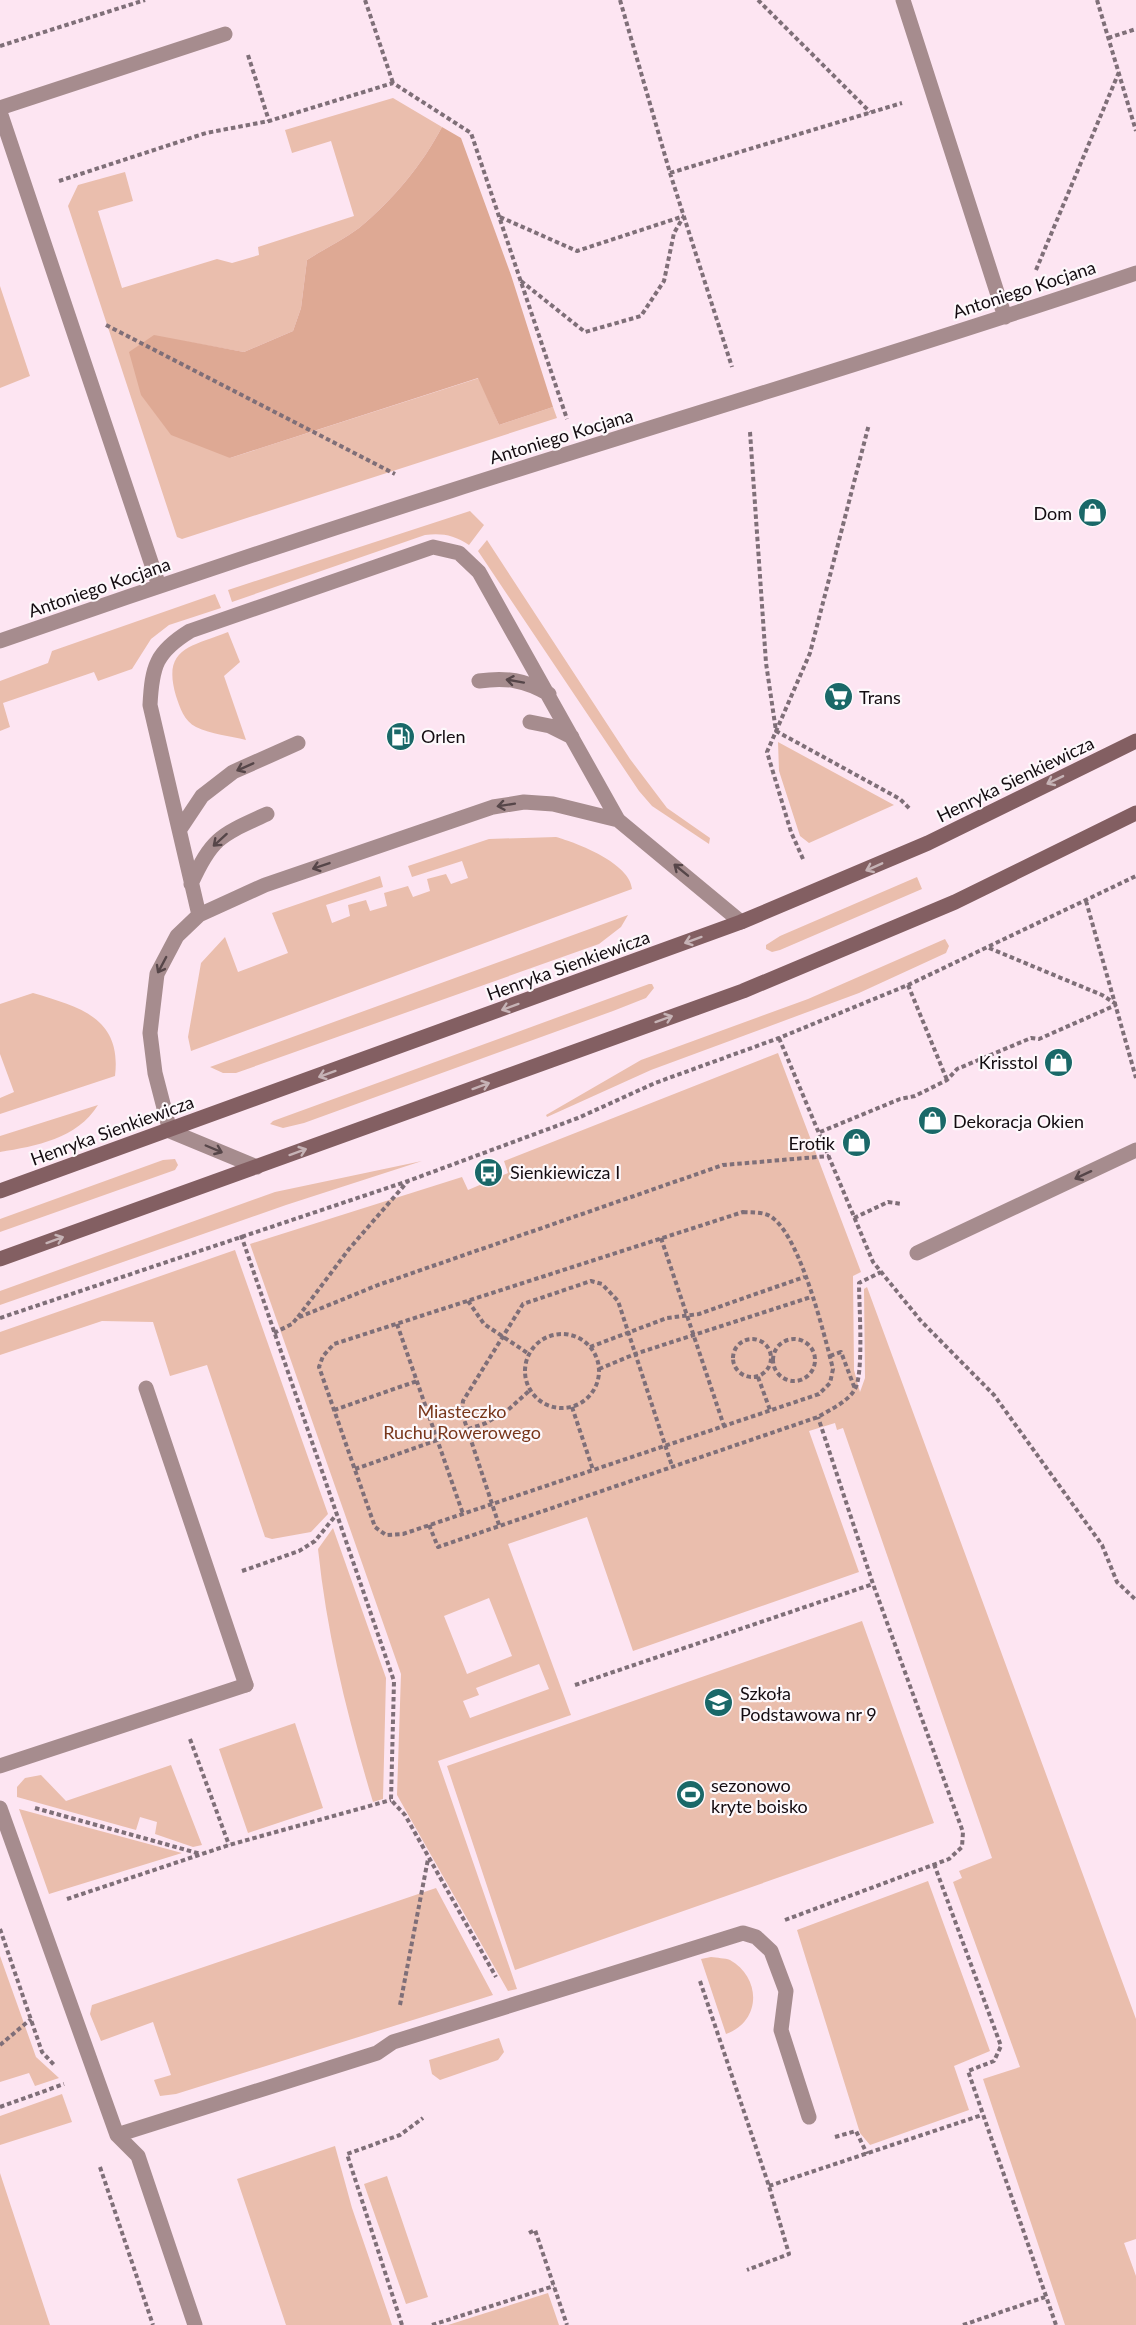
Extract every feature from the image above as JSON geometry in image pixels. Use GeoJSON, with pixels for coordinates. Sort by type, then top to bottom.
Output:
{"type":"FeatureCollection","features":[{"type":"Feature","properties":{"kind":"street"},"geometry":{"type":"LineString","coordinates":[[903,0],[1005,317]]}},
{"type":"Feature","properties":{"kind":"street"},"geometry":{"type":"LineString","coordinates":[[159,586],[0,110],[225,34]]}},
{"type":"Feature","properties":{"kind":"street","name":"Antoniego Kocjana"},"geometry":{"type":"LineString","coordinates":[[0,642],[159,586],[450,491],[1005,317],[1136,273]]}},
{"type":"Feature","properties":{"kind":"street"},"geometry":{"type":"LineString","coordinates":[[198,915],[150,705],[152,674],[159,656],[170,643],[190,631],[433,547],[459,553],[479,572],[618,819],[741,922]]}},
{"type":"Feature","properties":{"kind":"street"},"geometry":{"type":"LineString","coordinates":[[479,681],[515,679],[532,684],[549,694]]}},
{"type":"Feature","properties":{"kind":"street"},"geometry":{"type":"LineString","coordinates":[[530,722],[550,726],[572,737]]}},
{"type":"Feature","properties":{"kind":"street","name":"Henryka Sienkiewicza"},"geometry":{"type":"LineString","coordinates":[[0,1191],[741,922],[928,843],[1136,741]]}},
{"type":"Feature","properties":{"kind":"street"},"geometry":{"type":"LineString","coordinates":[[180,829],[202,796],[233,772],[298,743]]}},
{"type":"Feature","properties":{"kind":"street"},"geometry":{"type":"LineString","coordinates":[[257,1167],[170,1131],[155,1073],[150,1033],[157,974],[177,936],[198,915],[265,885],[493,807],[524,802],[553,804],[618,819]]}},
{"type":"Feature","properties":{"kind":"street"},"geometry":{"type":"LineString","coordinates":[[0,1259],[743,991],[955,902],[1136,813]]}},
{"type":"Feature","properties":{"kind":"street"},"geometry":{"type":"LineString","coordinates":[[191,884],[205,853],[226,833],[267,814]]}},
{"type":"Feature","properties":{"kind":"street"},"geometry":{"type":"LineString","coordinates":[[917,1253],[1136,1150]]}},
{"type":"Feature","properties":{"kind":"street"},"geometry":{"type":"LineString","coordinates":[[0,1766],[246,1685],[146,1388]]}},
{"type":"Feature","properties":{"kind":"street"},"geometry":{"type":"LineString","coordinates":[[0,1808],[117,2135],[138,2156],[195,2325]]}},
{"type":"Feature","properties":{"kind":"street"},"geometry":{"type":"LineString","coordinates":[[117,2135],[377,2053],[393,2042],[742,1933],[756,1937],[771,1951],[786,1991],[781,2030],[808,2117]]}},
{"type":"Feature","properties":{"kind":"path"},"geometry":{"type":"LineString","coordinates":[[0,46],[145,0]]}},
{"type":"Feature","properties":{"kind":"path"},"geometry":{"type":"LineString","coordinates":[[366,0],[393,83],[471,133],[569,424]]}},
{"type":"Feature","properties":{"kind":"path"},"geometry":{"type":"LineString","coordinates":[[620,0],[670,173],[734,374]]}},
{"type":"Feature","properties":{"kind":"path"},"geometry":{"type":"LineString","coordinates":[[758,0],[870,113]]}},
{"type":"Feature","properties":{"kind":"path"},"geometry":{"type":"LineString","coordinates":[[1097,0],[1136,131]]}},
{"type":"Feature","properties":{"kind":"path"},"geometry":{"type":"LineString","coordinates":[[1108,38],[1136,28]]}},
{"type":"Feature","properties":{"kind":"path"},"geometry":{"type":"LineString","coordinates":[[247,52],[269,120]]}},
{"type":"Feature","properties":{"kind":"path"},"geometry":{"type":"LineString","coordinates":[[1032,280],[1119,72]]}},
{"type":"Feature","properties":{"kind":"path"},"geometry":{"type":"LineString","coordinates":[[27,193],[206,133],[269,120],[393,83]]}},
{"type":"Feature","properties":{"kind":"path"},"geometry":{"type":"LineString","coordinates":[[670,173],[932,93]]}},
{"type":"Feature","properties":{"kind":"path"},"geometry":{"type":"LineString","coordinates":[[500,217],[577,251],[685,216]]}},
{"type":"Feature","properties":{"kind":"path"},"geometry":{"type":"LineString","coordinates":[[521,281],[585,332],[641,316],[664,281],[674,233],[685,216]]}},
{"type":"Feature","properties":{"kind":"path"},"geometry":{"type":"LineString","coordinates":[[104,333],[100,322],[401,477],[391,481]]}},
{"type":"Feature","properties":{"kind":"path"},"geometry":{"type":"LineString","coordinates":[[749,422],[766,663],[776,731]]}},
{"type":"Feature","properties":{"kind":"path"},"geometry":{"type":"LineString","coordinates":[[803,859],[791,832],[767,752],[810,653],[869,424]]}},
{"type":"Feature","properties":{"kind":"path"},"geometry":{"type":"LineString","coordinates":[[776,731],[900,799],[911,810]]}},
{"type":"Feature","properties":{"kind":"path"},"geometry":{"type":"LineString","coordinates":[[0,1318],[408,1180],[578,1118],[655,1083],[779,1038],[908,985],[1136,876]]}},
{"type":"Feature","properties":{"kind":"path"},"geometry":{"type":"LineString","coordinates":[[1086,901],[1136,1078]]}},
{"type":"Feature","properties":{"kind":"path"},"geometry":{"type":"LineString","coordinates":[[988,947],[1102,995],[1116,1005]]}},
{"type":"Feature","properties":{"kind":"path"},"geometry":{"type":"LineString","coordinates":[[908,985],[947,1080]]}},
{"type":"Feature","properties":{"kind":"path"},"geometry":{"type":"LineString","coordinates":[[820,1132],[900,1099],[915,1096],[947,1080],[957,1069],[1031,1038],[1039,1039],[1116,1005]]}},
{"type":"Feature","properties":{"kind":"path"},"geometry":{"type":"LineString","coordinates":[[779,1038],[873,1262],[921,1321],[994,1395],[1102,1545],[1117,1582],[1136,1600]]}},
{"type":"Feature","properties":{"kind":"path"},"geometry":{"type":"LineString","coordinates":[[297,1318],[390,1281],[723,1165],[829,1156]]}},
{"type":"Feature","properties":{"kind":"path"},"geometry":{"type":"LineString","coordinates":[[274,1333],[292,1324],[349,1249],[408,1180]]}},
{"type":"Feature","properties":{"kind":"path"},"geometry":{"type":"LineString","coordinates":[[855,1218],[888,1202],[902,1204]]}},
{"type":"Feature","properties":{"kind":"path"},"geometry":{"type":"LineString","coordinates":[[743,1212],[765,1213],[776,1220],[796,1250],[812,1297],[833,1369],[830,1383],[819,1394],[403,1534],[386,1535],[375,1527],[319,1367],[323,1356],[334,1344],[661,1238],[743,1212]]}},
{"type":"Feature","properties":{"kind":"path"},"geometry":{"type":"LineString","coordinates":[[240,1235],[394,1681],[391,1800],[405,1815],[505,1993],[510,2007]]}},
{"type":"Feature","properties":{"kind":"path"},"geometry":{"type":"LineString","coordinates":[[661,1238],[723,1426]]}},
{"type":"Feature","properties":{"kind":"path"},"geometry":{"type":"LineString","coordinates":[[429,1525],[438,1546],[818,1417],[838,1405],[855,1389],[859,1372],[859,1283],[881,1272]]}},
{"type":"Feature","properties":{"kind":"path"},"geometry":{"type":"LineString","coordinates":[[590,1347],[667,1318],[699,1314],[804,1278]]}},
{"type":"Feature","properties":{"kind":"path"},"geometry":{"type":"LineString","coordinates":[[499,1525],[462,1413],[463,1401],[523,1304],[591,1281],[602,1284],[618,1301],[672,1466]]}},
{"type":"Feature","properties":{"kind":"path"},"geometry":{"type":"LineString","coordinates":[[599,1369],[636,1354],[812,1297]]}},
{"type":"Feature","properties":{"kind":"path"},"geometry":{"type":"LineString","coordinates":[[468,1301],[484,1324],[529,1354]]}},
{"type":"Feature","properties":{"kind":"path"},"geometry":{"type":"LineString","coordinates":[[397,1324],[463,1514]]}},
{"type":"Feature","properties":{"kind":"path"},"geometry":{"type":"LineString","coordinates":[[557,1334],[580,1339],[590,1347],[599,1369],[592,1392],[572,1407],[548,1406],[530,1390],[525,1366],[529,1354],[545,1337],[557,1334]]}},
{"type":"Feature","properties":{"kind":"path"},"geometry":{"type":"LineString","coordinates":[[772,1359],[767,1347],[756,1340],[749,1339],[738,1345],[733,1358],[737,1370],[747,1377],[758,1377],[768,1370],[772,1359],[778,1347],[795,1339],[808,1344],[815,1355],[815,1362],[808,1375],[797,1381],[777,1374],[772,1359]]}},
{"type":"Feature","properties":{"kind":"path"},"geometry":{"type":"LineString","coordinates":[[830,1356],[841,1352],[855,1389]]}},
{"type":"Feature","properties":{"kind":"path"},"geometry":{"type":"LineString","coordinates":[[758,1377],[770,1410]]}},
{"type":"Feature","properties":{"kind":"path"},"geometry":{"type":"LineString","coordinates":[[334,1410],[417,1381]]}},
{"type":"Feature","properties":{"kind":"path"},"geometry":{"type":"LineString","coordinates":[[355,1469],[467,1430],[508,1410],[530,1390]]}},
{"type":"Feature","properties":{"kind":"path"},"geometry":{"type":"LineString","coordinates":[[572,1407],[593,1470]]}},
{"type":"Feature","properties":{"kind":"path"},"geometry":{"type":"LineString","coordinates":[[794,1917],[949,1859],[962,1847],[963,1832],[873,1584],[818,1417]]}},
{"type":"Feature","properties":{"kind":"path"},"geometry":{"type":"LineString","coordinates":[[212,1582],[299,1551],[315,1541],[336,1514]]}},
{"type":"Feature","properties":{"kind":"path"},"geometry":{"type":"LineString","coordinates":[[575,1685],[873,1584]]}},
{"type":"Feature","properties":{"kind":"path"},"geometry":{"type":"LineString","coordinates":[[178,1708],[229,1845]]}},
{"type":"Feature","properties":{"kind":"path"},"geometry":{"type":"LineString","coordinates":[[37,1909],[229,1845],[391,1800]]}},
{"type":"Feature","properties":{"kind":"path"},"geometry":{"type":"LineString","coordinates":[[34,1808],[202,1854]]}},
{"type":"Feature","properties":{"kind":"path"},"geometry":{"type":"LineString","coordinates":[[393,2042],[428,1858]]}},
{"type":"Feature","properties":{"kind":"path"},"geometry":{"type":"LineString","coordinates":[[934,1864],[1001,2046],[994,2061],[968,2071],[1056,2325]]}},
{"type":"Feature","properties":{"kind":"path"},"geometry":{"type":"LineString","coordinates":[[699,1978],[769,2186],[789,2254],[747,2270]]}},
{"type":"Feature","properties":{"kind":"path"},"geometry":{"type":"LineString","coordinates":[[0,2044],[31,2019]]}},
{"type":"Feature","properties":{"kind":"path"},"geometry":{"type":"LineString","coordinates":[[0,2107],[71,2082]]}},
{"type":"Feature","properties":{"kind":"path"},"geometry":{"type":"LineString","coordinates":[[769,2186],[982,2115]]}},
{"type":"Feature","properties":{"kind":"path"},"geometry":{"type":"LineString","coordinates":[[402,2325],[346,2154],[400,2135],[423,2118]]}},
{"type":"Feature","properties":{"kind":"path"},"geometry":{"type":"LineString","coordinates":[[529,2233],[535,2230],[567,2325]]}},
{"type":"Feature","properties":{"kind":"path"},"geometry":{"type":"LineString","coordinates":[[432,2325],[554,2286]]}},
{"type":"Feature","properties":{"kind":"path"},"geometry":{"type":"LineString","coordinates":[[963,2325],[1045,2297]]}},
{"type":"Feature","properties":{"kind":"green space"},"geometry":{"type":"Polygon","coordinates":[[[393,98],[442,127],[416,168],[384,206],[359,228],[307,260],[301,308],[293,331],[244,352],[154,336],[230,458],[479,378],[499,425],[553,407],[557,418],[182,539],[177,537],[68,206],[78,185],[125,172],[133,201],[98,211],[122,288],[217,259],[232,263],[259,255],[258,247],[354,216],[331,141],[292,153],[285,130],[393,98]]]}},
{"type":"Feature","properties":{"kind":"green space"},"geometry":{"type":"Polygon","coordinates":[[[0,286],[30,376],[0,388],[0,286]]]}},
{"type":"Feature","properties":{"kind":"green space"},"geometry":{"type":"Polygon","coordinates":[[[470,511],[484,525],[469,545],[448,535],[425,535],[232,602],[228,590],[470,511]]]}},
{"type":"Feature","properties":{"kind":"green space"},"geometry":{"type":"Polygon","coordinates":[[[487,540],[630,759],[667,808],[710,838],[709,844],[652,806],[639,791],[478,551],[487,540]]]}},
{"type":"Feature","properties":{"kind":"green space"},"geometry":{"type":"Polygon","coordinates":[[[215,594],[221,608],[169,625],[151,639],[132,669],[98,681],[94,672],[3,703],[10,727],[0,731],[0,681],[48,663],[52,651],[215,594]]]}},
{"type":"Feature","properties":{"kind":"green space"},"geometry":{"type":"Polygon","coordinates":[[[228,632],[240,662],[224,676],[246,740],[208,731],[192,724],[181,710],[173,680],[173,668],[182,652],[191,646],[228,632]]]}},
{"type":"Feature","properties":{"kind":"green space"},"geometry":{"type":"Polygon","coordinates":[[[778,742],[894,805],[809,843],[800,836],[779,771],[778,742]]]}},
{"type":"Feature","properties":{"kind":"green space"},"geometry":{"type":"Polygon","coordinates":[[[556,837],[589,849],[613,863],[629,880],[632,889],[191,1051],[188,1037],[201,963],[225,937],[238,972],[288,953],[272,913],[380,876],[383,887],[326,905],[332,923],[350,916],[348,905],[366,900],[370,911],[387,906],[384,893],[408,886],[413,897],[430,891],[427,879],[446,874],[451,884],[468,878],[462,861],[412,877],[408,866],[489,839],[556,837]]]}},
{"type":"Feature","properties":{"kind":"green space"},"geometry":{"type":"Polygon","coordinates":[[[917,877],[922,889],[780,950],[772,952],[766,949],[766,945],[780,936],[917,877]]]}},
{"type":"Feature","properties":{"kind":"green space"},"geometry":{"type":"Polygon","coordinates":[[[628,915],[621,927],[599,944],[236,1073],[223,1073],[210,1067],[628,915]]]}},
{"type":"Feature","properties":{"kind":"green space"},"geometry":{"type":"Polygon","coordinates":[[[945,939],[949,946],[946,953],[859,993],[651,1070],[547,1117],[546,1115],[641,1060],[808,999],[945,939]]]}},
{"type":"Feature","properties":{"kind":"green space"},"geometry":{"type":"Polygon","coordinates":[[[652,984],[654,988],[646,998],[613,1011],[304,1123],[283,1128],[270,1124],[273,1121],[652,984]]]}},
{"type":"Feature","properties":{"kind":"green space"},"geometry":{"type":"Polygon","coordinates":[[[33,993],[81,1010],[105,1028],[112,1041],[115,1076],[0,1114],[0,1098],[14,1092],[0,1054],[0,1004],[33,993]]]}},
{"type":"Feature","properties":{"kind":"green space","name":"Miasteczko Ruchu Rowerowego"},"geometry":{"type":"Polygon","coordinates":[[[778,1053],[861,1272],[853,1276],[854,1370],[860,1392],[865,1378],[864,1289],[867,1287],[1136,2019],[1136,2239],[1124,2243],[1136,2276],[1136,2325],[1065,2325],[983,2079],[1020,2067],[953,1882],[962,1878],[959,1871],[992,1858],[843,1428],[837,1430],[835,1423],[809,1431],[859,1572],[633,1651],[587,1517],[508,1544],[571,1715],[438,1761],[517,1989],[508,1991],[397,1795],[401,1674],[250,1244],[462,1177],[468,1190],[508,1173],[504,1161],[778,1053]],[[489,1598],[444,1616],[467,1674],[512,1656],[489,1598]],[[539,1664],[476,1688],[479,1695],[463,1701],[470,1718],[549,1689],[539,1664]]]}},
{"type":"Feature","properties":{"kind":"green space"},"geometry":{"type":"Polygon","coordinates":[[[98,1105],[79,1126],[55,1139],[0,1152],[0,1136],[98,1105]]]}},
{"type":"Feature","properties":{"kind":"green space"},"geometry":{"type":"Polygon","coordinates":[[[175,1159],[178,1165],[175,1170],[0,1232],[0,1219],[163,1160],[175,1159]]]}},
{"type":"Feature","properties":{"kind":"green space"},"geometry":{"type":"Polygon","coordinates":[[[422,1161],[286,1205],[0,1305],[0,1291],[275,1192],[422,1161]]]}},
{"type":"Feature","properties":{"kind":"green space"},"geometry":{"type":"Polygon","coordinates":[[[235,1250],[328,1514],[311,1532],[272,1539],[265,1537],[207,1365],[170,1376],[153,1322],[102,1321],[0,1355],[0,1332],[235,1250]]]}},
{"type":"Feature","properties":{"kind":"green space"},"geometry":{"type":"Polygon","coordinates":[[[333,1528],[386,1678],[383,1799],[373,1802],[340,1677],[322,1581],[318,1549],[333,1528]]]}},
{"type":"Feature","properties":{"kind":"green space","name":"sezonowo kryte boisko"},"geometry":{"type":"Polygon","coordinates":[[[862,1621],[934,1823],[515,1970],[447,1766],[862,1621]]]}},
{"type":"Feature","properties":{"kind":"green space"},"geometry":{"type":"Polygon","coordinates":[[[295,1723],[323,1808],[248,1833],[219,1749],[295,1723]]]}},
{"type":"Feature","properties":{"kind":"green space"},"geometry":{"type":"Polygon","coordinates":[[[171,1765],[202,1845],[193,1847],[155,1834],[157,1822],[140,1817],[136,1830],[17,1797],[17,1787],[25,1778],[41,1775],[66,1801],[171,1765]]]}},
{"type":"Feature","properties":{"kind":"green space"},"geometry":{"type":"Polygon","coordinates":[[[19,1809],[182,1853],[49,1894],[19,1809]]]}},
{"type":"Feature","properties":{"kind":"green space"},"geometry":{"type":"Polygon","coordinates":[[[928,1881],[990,2051],[954,2066],[969,2110],[870,2145],[860,2133],[797,1930],[928,1881]]]}},
{"type":"Feature","properties":{"kind":"green space"},"geometry":{"type":"Polygon","coordinates":[[[436,1888],[493,1995],[176,2094],[160,2096],[154,2080],[171,2075],[153,2022],[101,2041],[90,2014],[92,2005],[436,1888]]]}},
{"type":"Feature","properties":{"kind":"green space"},"geometry":{"type":"Polygon","coordinates":[[[0,1956],[36,2057],[59,2078],[35,2086],[29,2073],[0,2082],[0,1956]]]}},
{"type":"Feature","properties":{"kind":"green space"},"geometry":{"type":"Polygon","coordinates":[[[711,1957],[730,1960],[748,1977],[752,1988],[751,2010],[746,2020],[738,2028],[726,2034],[701,1959],[711,1957]]]}},
{"type":"Feature","properties":{"kind":"green space"},"geometry":{"type":"Polygon","coordinates":[[[499,2038],[504,2052],[498,2060],[440,2080],[432,2074],[429,2060],[499,2038]]]}},
{"type":"Feature","properties":{"kind":"green space"},"geometry":{"type":"Polygon","coordinates":[[[62,2094],[72,2122],[0,2145],[0,2116],[62,2094]]]}},
{"type":"Feature","properties":{"kind":"green space"},"geometry":{"type":"Polygon","coordinates":[[[335,2146],[352,2208],[392,2325],[286,2325],[237,2179],[335,2146]]]}},
{"type":"Feature","properties":{"kind":"green space"},"geometry":{"type":"Polygon","coordinates":[[[0,2173],[50,2325],[0,2325],[0,2173]]]}},
{"type":"Feature","properties":{"kind":"green space"},"geometry":{"type":"Polygon","coordinates":[[[387,2176],[428,2297],[406,2304],[364,2184],[387,2176]]]}},
{"type":"Feature","properties":{"kind":"green space"},"geometry":{"type":"Polygon","coordinates":[[[548,2293],[559,2325],[448,2325],[548,2293]]]}},
{"type":"Feature","properties":{"kind":"shaded area"},"geometry":{"type":"Polygon","coordinates":[[[442,127],[461,138],[511,275],[553,407],[499,425],[478,378],[230,458],[171,435],[141,395],[129,352],[154,335],[244,352],[293,331],[301,308],[307,260],[359,228],[384,206],[416,168],[442,127]]]}},
{"type":"Feature","properties":{"kind":"place","name":"Dom"},"geometry":{"type":"Point","coordinates":[1093,513]}},
{"type":"Feature","properties":{"kind":"place","name":"Trans"},"geometry":{"type":"Point","coordinates":[838,697]}},
{"type":"Feature","properties":{"kind":"place","name":"Orlen"},"geometry":{"type":"Point","coordinates":[400,736]}},
{"type":"Feature","properties":{"kind":"place","name":"Krisstol"},"geometry":{"type":"Point","coordinates":[1059,1062]}},
{"type":"Feature","properties":{"kind":"place","name":"Dekoracja Okien"},"geometry":{"type":"Point","coordinates":[932,1121]}},
{"type":"Feature","properties":{"kind":"place","name":"Erotik"},"geometry":{"type":"Point","coordinates":[856,1143]}},
{"type":"Feature","properties":{"kind":"place","name":"Sienkiewicza I"},"geometry":{"type":"Point","coordinates":[489,1172]}},
{"type":"Feature","properties":{"kind":"place","name":"Szkoła Podstawowa nr 9"},"geometry":{"type":"Point","coordinates":[719,1703]}},
{"type":"Feature","properties":{"kind":"place","name":"sezonowo kryte boisko"},"geometry":{"type":"Point","coordinates":[690,1795]}}]}
